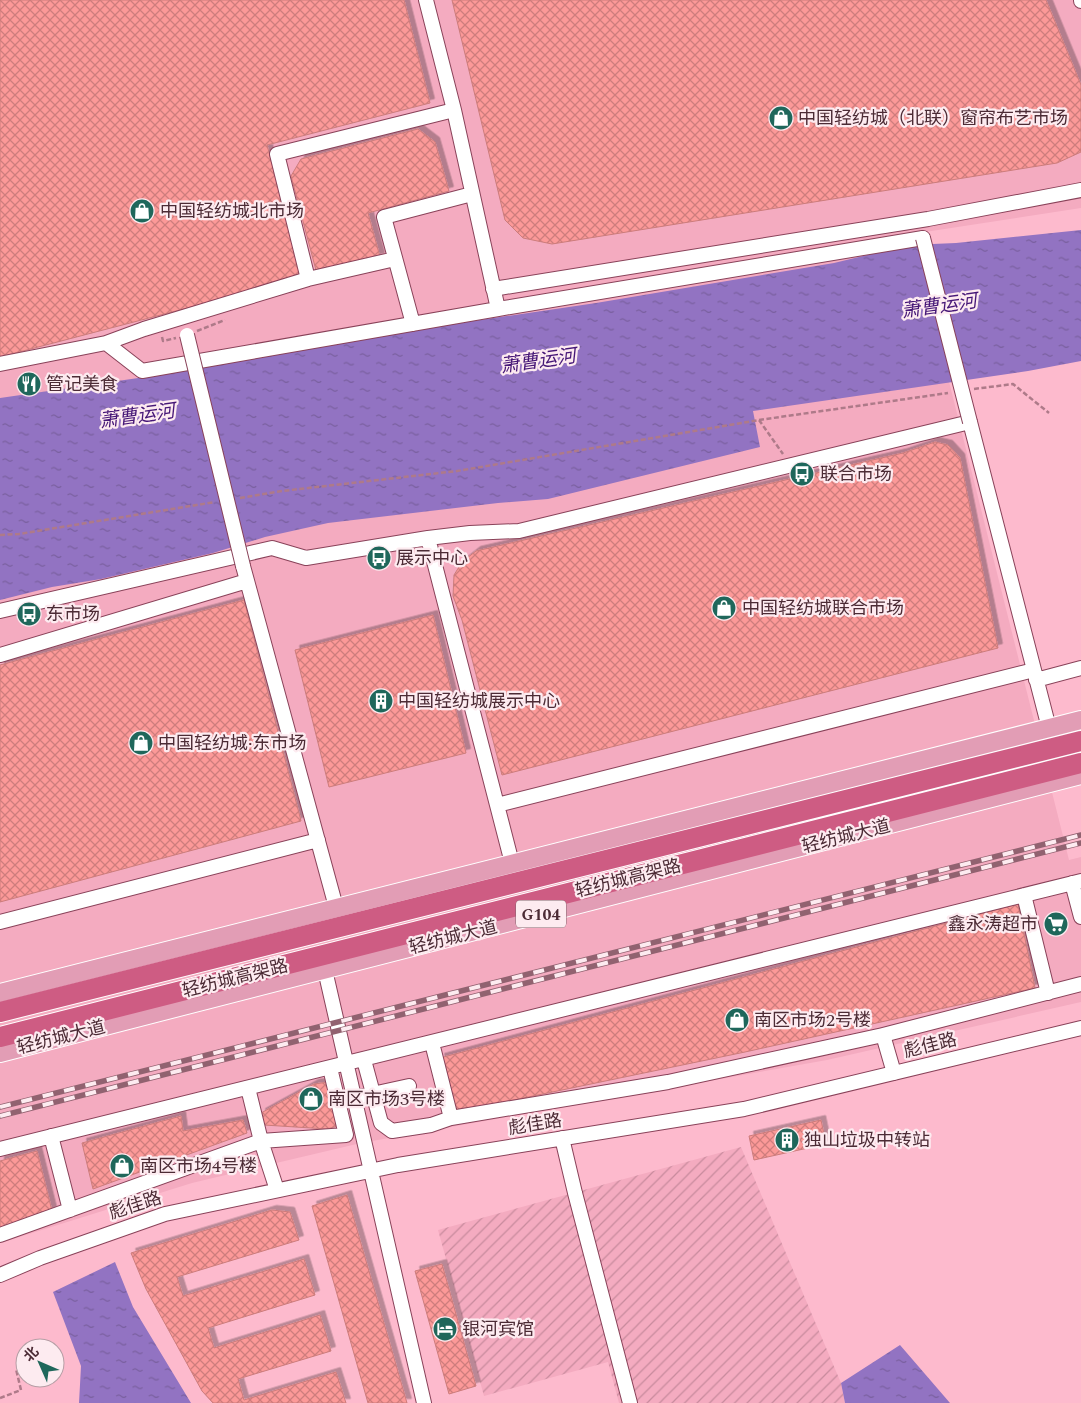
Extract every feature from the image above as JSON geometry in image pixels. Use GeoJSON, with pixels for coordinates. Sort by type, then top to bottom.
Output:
{"type":"FeatureCollection","features":[{"type":"Feature","properties":{"kind":"highway","name":"轻纺城高架路"},"geometry":{"type":"LineString","coordinates":[[0,1012],[1081,741]]}},
{"type":"Feature","properties":{"kind":"highway","name":"轻纺城高架路"},"geometry":{"type":"LineString","coordinates":[[0,1037],[1081,763]]}},
{"type":"Feature","properties":{"kind":"main road"},"geometry":{"type":"LineString","coordinates":[[0,993],[1081,720]]}},
{"type":"Feature","properties":{"kind":"main road","name":"轻纺城大道"},"geometry":{"type":"LineString","coordinates":[[0,1053],[1081,775]]}},
{"type":"Feature","properties":{"kind":"street"},"geometry":{"type":"LineString","coordinates":[[426,0],[454,110],[498,309]]}},
{"type":"Feature","properties":{"kind":"street"},"geometry":{"type":"LineString","coordinates":[[308,279],[277,154],[454,110]]}},
{"type":"Feature","properties":{"kind":"street"},"geometry":{"type":"LineString","coordinates":[[493,288],[928,219],[1081,190]]}},
{"type":"Feature","properties":{"kind":"street"},"geometry":{"type":"LineString","coordinates":[[413,324],[384,217],[472,194]]}},
{"type":"Feature","properties":{"kind":"street"},"geometry":{"type":"LineString","coordinates":[[106,343],[142,371],[922,238],[1048,728]]}},
{"type":"Feature","properties":{"kind":"street"},"geometry":{"type":"LineString","coordinates":[[711,254],[716,272]]}},
{"type":"Feature","properties":{"kind":"street"},"geometry":{"type":"LineString","coordinates":[[0,364],[106,343],[144,329],[308,279],[395,259]]}},
{"type":"Feature","properties":{"kind":"street"},"geometry":{"type":"LineString","coordinates":[[187,335],[243,566],[336,907]]}},
{"type":"Feature","properties":{"kind":"street"},"geometry":{"type":"LineString","coordinates":[[0,611],[272,548],[306,558],[428,538],[470,533],[519,531],[970,422]]}},
{"type":"Feature","properties":{"kind":"street"},"geometry":{"type":"LineString","coordinates":[[428,538],[512,863]]}},
{"type":"Feature","properties":{"kind":"street"},"geometry":{"type":"LineString","coordinates":[[0,655],[247,581]]}},
{"type":"Feature","properties":{"kind":"street"},"geometry":{"type":"LineString","coordinates":[[497,805],[1035,675],[1081,668]]}},
{"type":"Feature","properties":{"kind":"street"},"geometry":{"type":"LineString","coordinates":[[0,922],[318,840]]}},
{"type":"Feature","properties":{"kind":"street"},"geometry":{"type":"LineString","coordinates":[[0,1149],[1077,882],[1081,917]]}},
{"type":"Feature","properties":{"kind":"street"},"geometry":{"type":"LineString","coordinates":[[1024,895],[1048,993]]}},
{"type":"Feature","properties":{"kind":"street"},"geometry":{"type":"LineString","coordinates":[[325,970],[424,1403]]}},
{"type":"Feature","properties":{"kind":"street"},"geometry":{"type":"LineString","coordinates":[[364,1060],[381,1123],[392,1131],[431,1125],[451,1118],[668,1082],[883,1035],[1081,984]]}},
{"type":"Feature","properties":{"kind":"street","name":"彪佳路"},"geometry":{"type":"LineString","coordinates":[[0,1275],[40,1258],[165,1214],[398,1164],[744,1109],[1081,1028]]}},
{"type":"Feature","properties":{"kind":"street"},"geometry":{"type":"LineString","coordinates":[[883,1035],[894,1073]]}},
{"type":"Feature","properties":{"kind":"street"},"geometry":{"type":"LineString","coordinates":[[432,1043],[451,1118]]}},
{"type":"Feature","properties":{"kind":"street"},"geometry":{"type":"LineString","coordinates":[[0,1236],[261,1141],[346,1135],[330,1068]]}},
{"type":"Feature","properties":{"kind":"street"},"geometry":{"type":"LineString","coordinates":[[354,1098],[409,1086]]}},
{"type":"Feature","properties":{"kind":"street"},"geometry":{"type":"LineString","coordinates":[[248,1088],[261,1141],[277,1190]]}},
{"type":"Feature","properties":{"kind":"street"},"geometry":{"type":"LineString","coordinates":[[51,1136],[70,1210]]}},
{"type":"Feature","properties":{"kind":"street"},"geometry":{"type":"LineString","coordinates":[[562,1138],[630,1403]]}},
{"type":"Feature","properties":{"kind":"path"},"geometry":{"type":"LineString","coordinates":[[974,389],[1013,384],[1049,413]]}},
{"type":"Feature","properties":{"kind":"path"},"geometry":{"type":"LineString","coordinates":[[234,499],[282,491],[457,471],[759,420],[954,392]]}},
{"type":"Feature","properties":{"kind":"path"},"geometry":{"type":"LineString","coordinates":[[759,420],[791,466]]}},
{"type":"Feature","properties":{"kind":"path"},"geometry":{"type":"LineString","coordinates":[[0,536],[224,500]]}},
{"type":"Feature","properties":{"kind":"path"},"geometry":{"type":"LineString","coordinates":[[0,1398],[21,1390],[21,1388]]}},
{"type":"Feature","properties":{"kind":"shaded area"},"geometry":{"type":"Polygon","coordinates":[[[0,0],[1081,0],[1081,208],[912,234],[1069,860],[1081,857],[1081,1002],[827,1060],[361,1143],[192,1183],[0,1243],[0,0]]]}},
{"type":"Feature","properties":{"kind":"shaded area"},"geometry":{"type":"Polygon","coordinates":[[[741,1147],[841,1383],[845,1403],[619,1403],[608,1362],[484,1396],[438,1230],[741,1147]]]}},
{"type":"Feature","properties":{"kind":"water","name":"萧曹运河"},"geometry":{"type":"Polygon","coordinates":[[[1081,230],[1081,361],[1028,371],[753,411],[760,447],[548,499],[328,523],[265,537],[213,553],[0,600],[0,398],[159,375],[371,336],[596,303],[834,263],[909,245],[956,243],[1081,230]]]}},
{"type":"Feature","properties":{"kind":"water"},"geometry":{"type":"Polygon","coordinates":[[[115,1262],[133,1307],[191,1403],[79,1403],[81,1366],[53,1292],[115,1262]]]}},
{"type":"Feature","properties":{"kind":"water"},"geometry":{"type":"Polygon","coordinates":[[[900,1345],[950,1403],[845,1403],[841,1383],[900,1345]]]}},
{"type":"Feature","properties":{"kind":"building","name":"中国轻纺城北市场"},"geometry":{"type":"Polygon","coordinates":[[[0,0],[404,0],[430,103],[267,145],[302,278],[0,357],[0,0]]]}},
{"type":"Feature","properties":{"kind":"building","name":"中国轻纺城（北联）窗帘布艺市场"},"geometry":{"type":"Polygon","coordinates":[[[452,0],[1046,0],[1081,85],[1081,152],[1057,163],[552,244],[523,238],[505,220],[452,0]]]}},
{"type":"Feature","properties":{"kind":"building"},"geometry":{"type":"Polygon","coordinates":[[[418,129],[435,142],[449,191],[368,213],[380,257],[317,274],[291,176],[301,159],[418,129]]]}},
{"type":"Feature","properties":{"kind":"building","name":"中国轻纺城联合市场"},"geometry":{"type":"Polygon","coordinates":[[[935,442],[948,445],[960,458],[998,648],[502,775],[462,620],[453,596],[454,575],[462,562],[476,551],[903,453],[935,442]]]}},
{"type":"Feature","properties":{"kind":"building","name":"中国轻纺城·东市场"},"geometry":{"type":"Polygon","coordinates":[[[244,600],[301,821],[0,902],[0,665],[244,600]]]}},
{"type":"Feature","properties":{"kind":"building","name":"中国轻纺城展示中心"},"geometry":{"type":"Polygon","coordinates":[[[433,615],[466,753],[329,787],[295,650],[433,615]]]}},
{"type":"Feature","properties":{"kind":"building","name":"南区市场2号楼"},"geometry":{"type":"Polygon","coordinates":[[[1018,904],[1035,988],[745,1052],[456,1112],[440,1058],[1018,904]]]}},
{"type":"Feature","properties":{"kind":"building","name":"南区市场3号楼"},"geometry":{"type":"Polygon","coordinates":[[[329,1082],[341,1125],[327,1129],[264,1125],[261,1113],[314,1084],[329,1082]]]}},
{"type":"Feature","properties":{"kind":"building","name":"南区市场4号楼"},"geometry":{"type":"Polygon","coordinates":[[[181,1116],[183,1131],[243,1120],[247,1133],[93,1189],[82,1143],[181,1116]]]}},
{"type":"Feature","properties":{"kind":"building","name":"独山垃圾中转站"},"geometry":{"type":"Polygon","coordinates":[[[821,1120],[826,1144],[754,1160],[749,1136],[821,1120]]]}},
{"type":"Feature","properties":{"kind":"building"},"geometry":{"type":"Polygon","coordinates":[[[37,1151],[52,1211],[0,1228],[0,1161],[37,1151]]]}},
{"type":"Feature","properties":{"kind":"building"},"geometry":{"type":"Polygon","coordinates":[[[347,1195],[407,1403],[368,1403],[312,1206],[347,1195]]]}},
{"type":"Feature","properties":{"kind":"building"},"geometry":{"type":"Polygon","coordinates":[[[272,1210],[290,1212],[299,1240],[177,1277],[183,1296],[304,1259],[315,1295],[208,1328],[214,1348],[320,1315],[331,1351],[238,1379],[244,1400],[336,1372],[346,1403],[213,1403],[202,1391],[146,1289],[131,1253],[272,1210]]]}},
{"type":"Feature","properties":{"kind":"building","name":"银河宾馆"},"geometry":{"type":"Polygon","coordinates":[[[442,1264],[476,1386],[449,1394],[415,1271],[442,1264]]]}},
{"type":"Feature","properties":{"kind":"railway"},"geometry":{"type":"LineString","coordinates":[[0,1107],[1081,835]]}},
{"type":"Feature","properties":{"kind":"railway"},"geometry":{"type":"LineString","coordinates":[[0,1116],[1081,843]]}},
{"type":"Feature","properties":{"kind":"place","name":"中国轻纺城（北联）窗帘布艺市场"},"geometry":{"type":"Point","coordinates":[781,118]}},
{"type":"Feature","properties":{"kind":"place","name":"中国轻纺城北市场"},"geometry":{"type":"Point","coordinates":[142,211]}},
{"type":"Feature","properties":{"kind":"place","name":"管记美食"},"geometry":{"type":"Point","coordinates":[29,384]}},
{"type":"Feature","properties":{"kind":"place","name":"联合市场"},"geometry":{"type":"Point","coordinates":[802,474]}},
{"type":"Feature","properties":{"kind":"place","name":"展示中心"},"geometry":{"type":"Point","coordinates":[379,558]}},
{"type":"Feature","properties":{"kind":"place","name":"中国轻纺城联合市场"},"geometry":{"type":"Point","coordinates":[724,608]}},
{"type":"Feature","properties":{"kind":"place","name":"东市场"},"geometry":{"type":"Point","coordinates":[29,614]}},
{"type":"Feature","properties":{"kind":"place","name":"中国轻纺城展示中心"},"geometry":{"type":"Point","coordinates":[381,701]}},
{"type":"Feature","properties":{"kind":"place","name":"中国轻纺城·东市场"},"geometry":{"type":"Point","coordinates":[141,743]}},
{"type":"Feature","properties":{"kind":"place","name":"鑫永涛超市"},"geometry":{"type":"Point","coordinates":[1056,924]}},
{"type":"Feature","properties":{"kind":"place","name":"南区市场2号楼"},"geometry":{"type":"Point","coordinates":[737,1020]}},
{"type":"Feature","properties":{"kind":"place","name":"南区市场3号楼"},"geometry":{"type":"Point","coordinates":[311,1099]}},
{"type":"Feature","properties":{"kind":"place","name":"独山垃圾中转站"},"geometry":{"type":"Point","coordinates":[787,1140]}},
{"type":"Feature","properties":{"kind":"place","name":"南区市场4号楼"},"geometry":{"type":"Point","coordinates":[122,1166]}},
{"type":"Feature","properties":{"kind":"place","name":"银河宾馆"},"geometry":{"type":"Point","coordinates":[445,1329]}}]}
